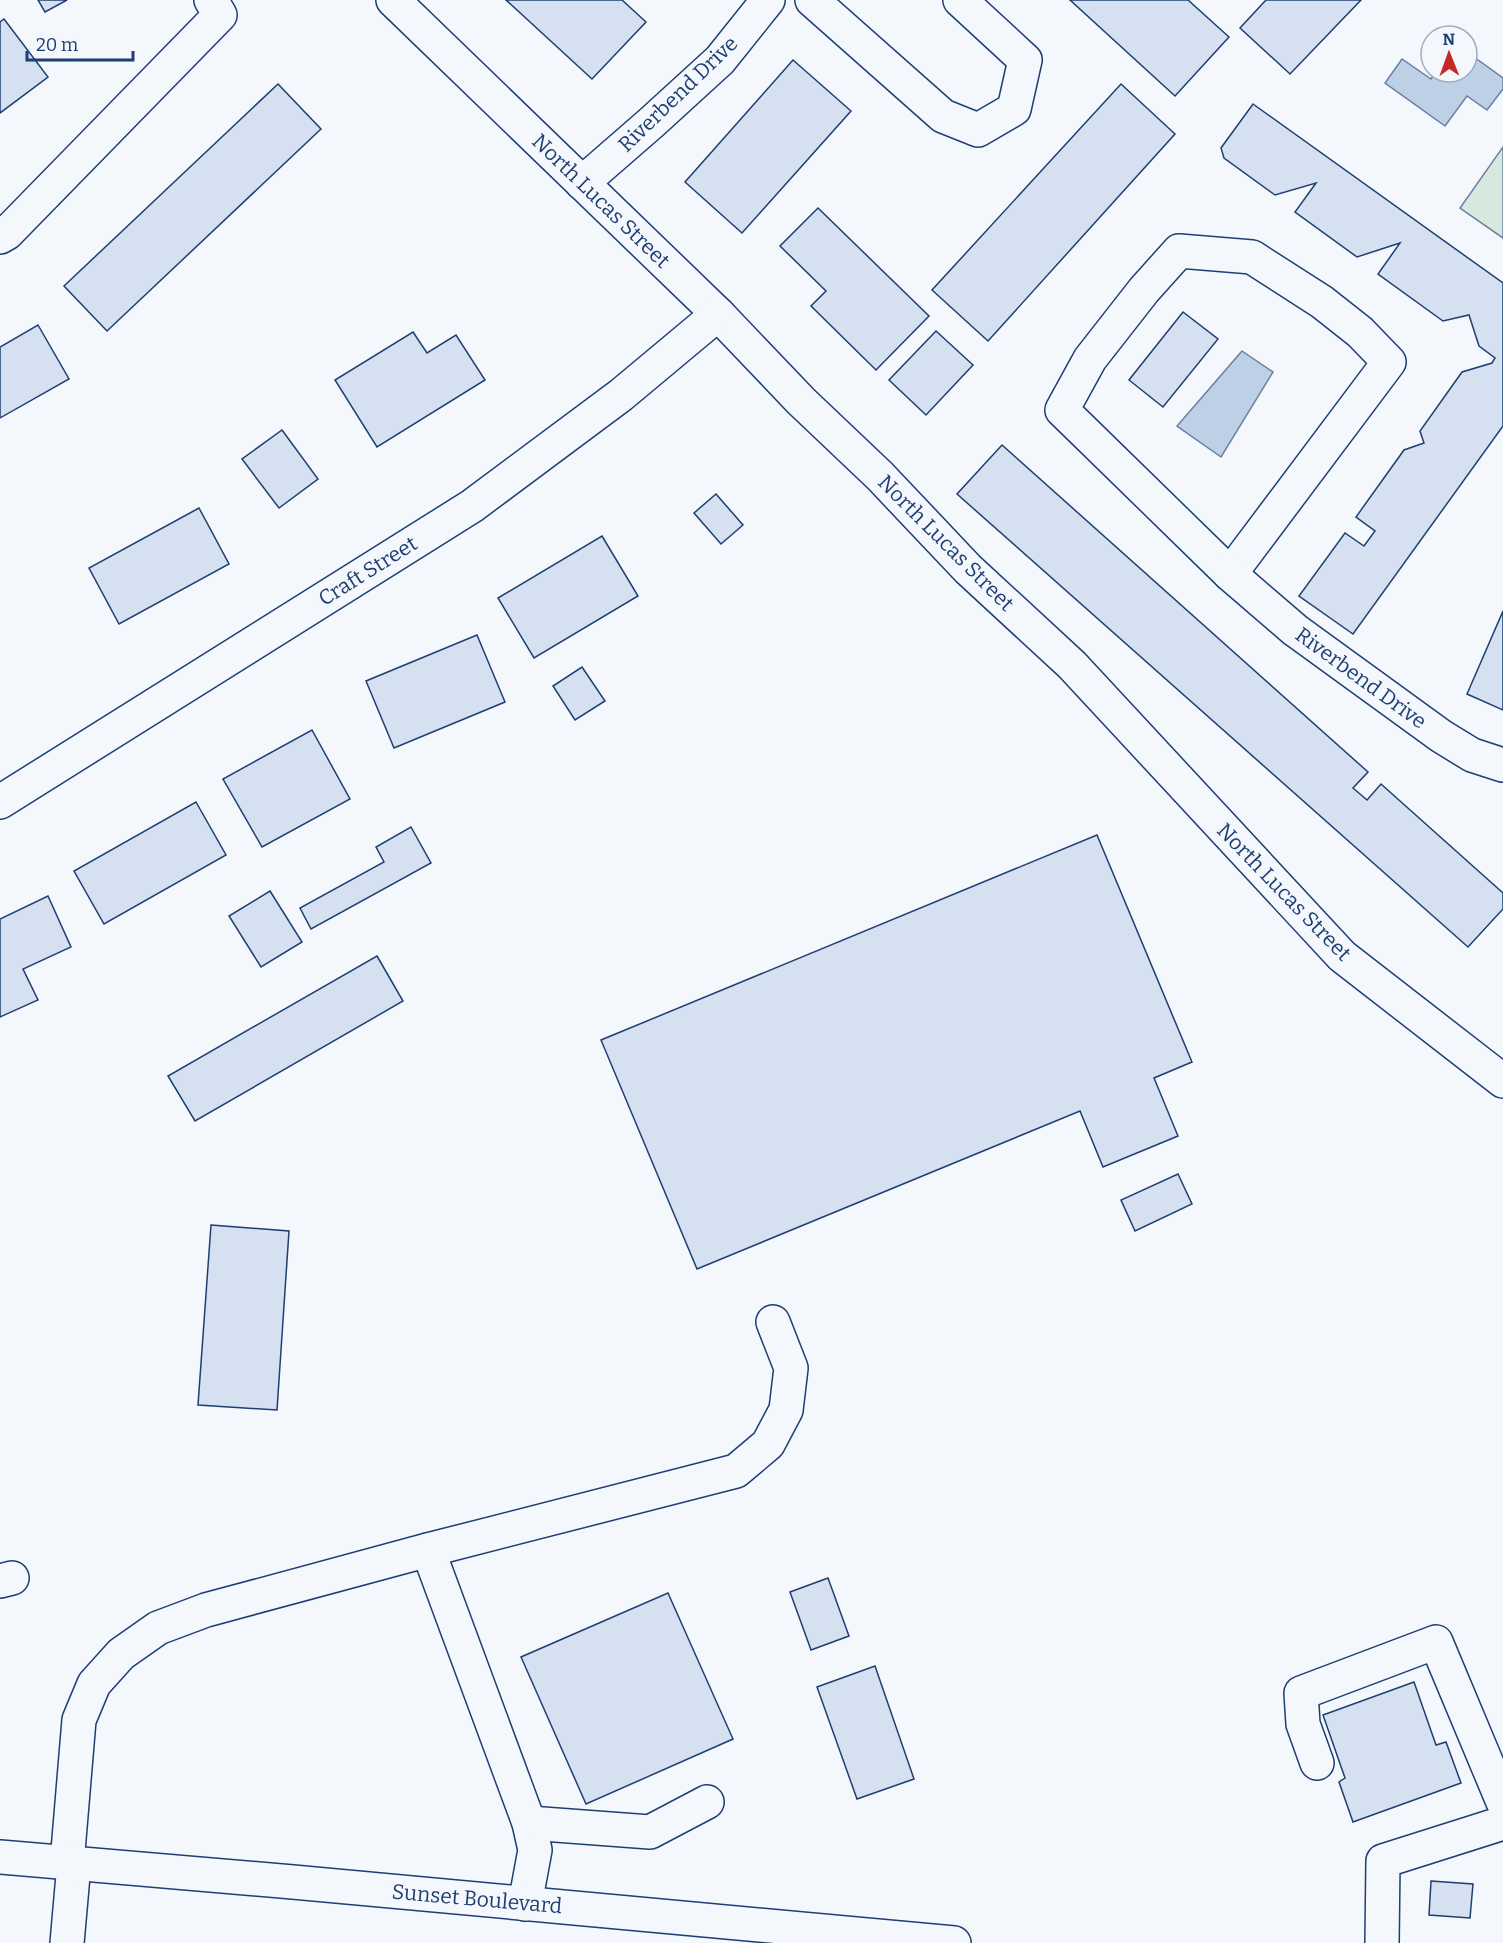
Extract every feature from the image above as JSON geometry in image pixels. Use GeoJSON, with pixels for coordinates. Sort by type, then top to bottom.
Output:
{"type":"FeatureCollection","features":[{"type":"Feature","properties":{"kind":"street","name":"North Lucas Street"},"geometry":{"type":"LineString","coordinates":[[393,0],[718,314],[801,401],[880,476],[968,569],[1072,665],[1342,956],[1503,1081]]}},
{"type":"Feature","properties":{"kind":"street"},"geometry":{"type":"LineString","coordinates":[[812,0],[942,116],[978,130],[1014,109],[1025,60],[960,0]]}},
{"type":"Feature","properties":{"kind":"street","name":"Riverbend Drive"},"geometry":{"type":"LineString","coordinates":[[582,183],[720,60],[766,1]]}},
{"type":"Feature","properties":{"kind":"street"},"geometry":{"type":"LineString","coordinates":[[0,237],[223,5]]}},
{"type":"Feature","properties":{"kind":"street","name":"Riverbend Drive"},"geometry":{"type":"LineString","coordinates":[[1230,574],[1389,362],[1360,332],[1322,302],[1252,257],[1179,251],[1144,290],[1090,359],[1062,410],[1230,574],[1294,630],[1441,736],[1472,755],[1503,765]]}},
{"type":"Feature","properties":{"kind":"street","name":"Craft Street"},"geometry":{"type":"LineString","coordinates":[[0,802],[472,506],[621,395],[718,314]]}},
{"type":"Feature","properties":{"kind":"street"},"geometry":{"type":"LineString","coordinates":[[67,1943],[79,1720],[94,1684],[121,1654],[158,1628],[206,1610],[428,1550],[736,1472],[768,1444],[786,1410],[791,1368],[773,1322]]}},
{"type":"Feature","properties":{"kind":"street"},"geometry":{"type":"LineString","coordinates":[[428,1550],[529,1823],[535,1850],[525,1904]]}},
{"type":"Feature","properties":{"kind":"street"},"geometry":{"type":"LineString","coordinates":[[1317,1763],[1303,1724],[1301,1693],[1436,1642],[1503,1802]]}},
{"type":"Feature","properties":{"kind":"street"},"geometry":{"type":"LineString","coordinates":[[529,1823],[650,1832],[707,1802]]}},
{"type":"Feature","properties":{"kind":"street"},"geometry":{"type":"LineString","coordinates":[[1382,1943],[1383,1861],[1503,1823]]}},
{"type":"Feature","properties":{"kind":"street","name":"Sunset Boulevard"},"geometry":{"type":"LineString","coordinates":[[0,1857],[939,1942]]}},
{"type":"Feature","properties":{"kind":"shaded area"},"geometry":{"type":"Polygon","coordinates":[[[1503,147],[1503,238],[1460,208],[1503,147]]]}},
{"type":"Feature","properties":{"kind":"water"},"geometry":{"type":"Polygon","coordinates":[[[1402,59],[1419,71],[1419,84],[1479,84],[1479,61],[1503,78],[1503,89],[1487,110],[1467,96],[1445,126],[1385,83],[1402,59]]]}},
{"type":"Feature","properties":{"kind":"water"},"geometry":{"type":"Polygon","coordinates":[[[1242,351],[1273,372],[1221,457],[1177,426],[1242,351]]]}},
{"type":"Feature","properties":{"kind":"building"},"geometry":{"type":"Polygon","coordinates":[[[38,0],[67,0],[45,12],[38,0]]]}},
{"type":"Feature","properties":{"kind":"building"},"geometry":{"type":"Polygon","coordinates":[[[506,0],[622,0],[646,22],[592,79],[506,0]]]}},
{"type":"Feature","properties":{"kind":"building"},"geometry":{"type":"Polygon","coordinates":[[[1070,0],[1188,0],[1229,37],[1175,96],[1070,0]]]}},
{"type":"Feature","properties":{"kind":"building"},"geometry":{"type":"Polygon","coordinates":[[[1266,0],[1361,0],[1290,74],[1240,28],[1266,0]]]}},
{"type":"Feature","properties":{"kind":"building"},"geometry":{"type":"Polygon","coordinates":[[[4,19],[48,77],[0,113],[0,22],[4,19]]]}},
{"type":"Feature","properties":{"kind":"building"},"geometry":{"type":"Polygon","coordinates":[[[793,60],[851,111],[742,233],[685,182],[793,60]]]}},
{"type":"Feature","properties":{"kind":"building"},"geometry":{"type":"Polygon","coordinates":[[[278,84],[321,129],[107,331],[64,286],[278,84]]]}},
{"type":"Feature","properties":{"kind":"building"},"geometry":{"type":"Polygon","coordinates":[[[1121,84],[1175,134],[988,341],[932,290],[1121,84]]]}},
{"type":"Feature","properties":{"kind":"building"},"geometry":{"type":"Polygon","coordinates":[[[1253,104],[1503,283],[1503,426],[1353,634],[1299,596],[1345,533],[1364,546],[1375,531],[1356,517],[1404,450],[1424,443],[1420,431],[1462,372],[1492,363],[1495,358],[1479,346],[1469,315],[1443,321],[1378,274],[1400,243],[1357,257],[1295,212],[1316,183],[1275,195],[1224,158],[1221,148],[1253,104]]]}},
{"type":"Feature","properties":{"kind":"building"},"geometry":{"type":"Polygon","coordinates":[[[818,208],[929,316],[876,370],[811,306],[826,291],[780,246],[818,208]]]}},
{"type":"Feature","properties":{"kind":"building"},"geometry":{"type":"Polygon","coordinates":[[[1183,312],[1218,339],[1163,407],[1129,380],[1183,312]]]}},
{"type":"Feature","properties":{"kind":"building"},"geometry":{"type":"Polygon","coordinates":[[[38,325],[69,379],[0,418],[0,347],[38,325]]]}},
{"type":"Feature","properties":{"kind":"building"},"geometry":{"type":"Polygon","coordinates":[[[936,331],[973,365],[926,415],[889,380],[936,331]]]}},
{"type":"Feature","properties":{"kind":"building"},"geometry":{"type":"Polygon","coordinates":[[[413,332],[427,353],[456,335],[485,380],[377,447],[335,380],[413,332]]]}},
{"type":"Feature","properties":{"kind":"building"},"geometry":{"type":"Polygon","coordinates":[[[282,430],[318,479],[279,508],[242,459],[282,430]]]}},
{"type":"Feature","properties":{"kind":"building"},"geometry":{"type":"Polygon","coordinates":[[[1002,445],[1368,772],[1353,788],[1367,800],[1381,784],[1503,893],[1503,909],[1468,947],[957,494],[1002,445]]]}},
{"type":"Feature","properties":{"kind":"building"},"geometry":{"type":"Polygon","coordinates":[[[716,494],[743,525],[721,544],[694,513],[716,494]]]}},
{"type":"Feature","properties":{"kind":"building"},"geometry":{"type":"Polygon","coordinates":[[[199,508],[229,564],[119,624],[89,568],[199,508]]]}},
{"type":"Feature","properties":{"kind":"building"},"geometry":{"type":"Polygon","coordinates":[[[602,536],[638,596],[534,658],[498,598],[602,536]]]}},
{"type":"Feature","properties":{"kind":"building"},"geometry":{"type":"Polygon","coordinates":[[[1503,611],[1503,710],[1467,694],[1503,611]]]}},
{"type":"Feature","properties":{"kind":"building"},"geometry":{"type":"Polygon","coordinates":[[[477,635],[505,702],[394,748],[366,681],[477,635]]]}},
{"type":"Feature","properties":{"kind":"building"},"geometry":{"type":"Polygon","coordinates":[[[582,667],[605,701],[575,720],[553,686],[582,667]]]}},
{"type":"Feature","properties":{"kind":"building"},"geometry":{"type":"Polygon","coordinates":[[[312,730],[350,799],[262,847],[223,779],[312,730]]]}},
{"type":"Feature","properties":{"kind":"building"},"geometry":{"type":"Polygon","coordinates":[[[196,802],[226,855],[104,924],[74,871],[196,802]]]}},
{"type":"Feature","properties":{"kind":"building"},"geometry":{"type":"Polygon","coordinates":[[[411,827],[431,863],[311,929],[300,908],[384,862],[376,847],[411,827]]]}},
{"type":"Feature","properties":{"kind":"building"},"geometry":{"type":"Polygon","coordinates":[[[1097,835],[1192,1062],[1154,1078],[1178,1136],[1103,1167],[1080,1111],[697,1269],[601,1040],[1097,835]]]}},
{"type":"Feature","properties":{"kind":"building"},"geometry":{"type":"Polygon","coordinates":[[[270,891],[302,942],[261,967],[229,916],[270,891]]]}},
{"type":"Feature","properties":{"kind":"building"},"geometry":{"type":"Polygon","coordinates":[[[48,896],[71,947],[23,969],[38,1000],[0,1017],[0,919],[48,896]]]}},
{"type":"Feature","properties":{"kind":"building"},"geometry":{"type":"Polygon","coordinates":[[[377,956],[403,1001],[195,1121],[168,1076],[377,956]]]}},
{"type":"Feature","properties":{"kind":"building"},"geometry":{"type":"Polygon","coordinates":[[[1178,1174],[1192,1204],[1135,1231],[1121,1200],[1178,1174]]]}},
{"type":"Feature","properties":{"kind":"building"},"geometry":{"type":"Polygon","coordinates":[[[211,1225],[289,1231],[277,1410],[198,1405],[211,1225]]]}},
{"type":"Feature","properties":{"kind":"building"},"geometry":{"type":"Polygon","coordinates":[[[828,1578],[849,1636],[811,1650],[790,1592],[828,1578]]]}},
{"type":"Feature","properties":{"kind":"building"},"geometry":{"type":"Polygon","coordinates":[[[668,1593],[733,1739],[586,1804],[521,1657],[668,1593]]]}},
{"type":"Feature","properties":{"kind":"building"},"geometry":{"type":"Polygon","coordinates":[[[875,1666],[914,1779],[857,1799],[817,1687],[875,1666]]]}},
{"type":"Feature","properties":{"kind":"building"},"geometry":{"type":"Polygon","coordinates":[[[1414,1682],[1436,1745],[1446,1742],[1461,1783],[1353,1822],[1339,1782],[1345,1778],[1323,1715],[1414,1682]]]}},
{"type":"Feature","properties":{"kind":"building"},"geometry":{"type":"Polygon","coordinates":[[[1431,1881],[1473,1884],[1470,1918],[1429,1915],[1431,1881]]]}}]}
